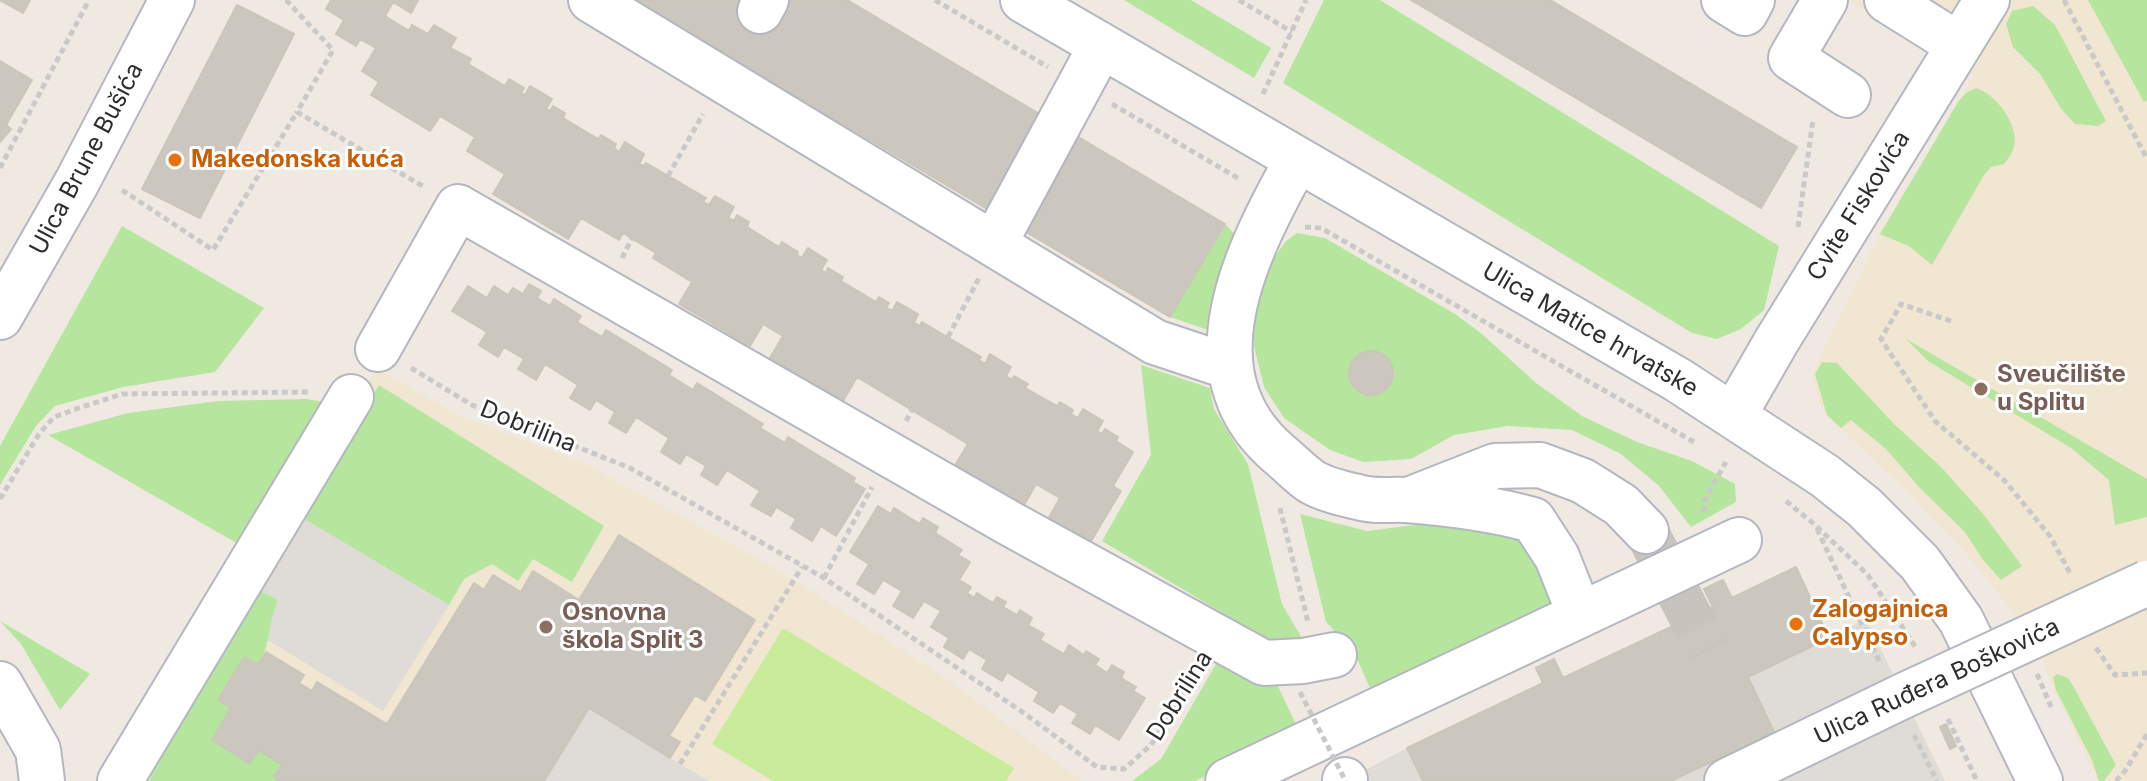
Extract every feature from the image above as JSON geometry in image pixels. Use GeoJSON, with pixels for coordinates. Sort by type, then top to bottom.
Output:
{"type":"FeatureCollection","features":[{"type":"Feature","properties":{"kind":"street","name":"Ulica Brune Bušića"},"geometry":{"type":"LineString","coordinates":[[0,317],[77,182],[172,0]]}},
{"type":"Feature","properties":{"kind":"street"},"geometry":{"type":"LineString","coordinates":[[591,0],[1155,342],[1230,367]]}},
{"type":"Feature","properties":{"kind":"street","name":"Ulica Matice hrvatske"},"geometry":{"type":"LineString","coordinates":[[1023,0],[1734,415],[1835,484],[1864,507],[1920,563],[1961,620],[2040,781]]}},
{"type":"Feature","properties":{"kind":"street"},"geometry":{"type":"LineString","coordinates":[[1724,0],[1745,13],[1752,0]]}},
{"type":"Feature","properties":{"kind":"street"},"geometry":{"type":"LineString","coordinates":[[1825,0],[1791,58],[1848,95]]}},
{"type":"Feature","properties":{"kind":"street","name":"Cvite Fiskovića"},"geometry":{"type":"LineString","coordinates":[[1734,415],[1987,0]]}},
{"type":"Feature","properties":{"kind":"street"},"geometry":{"type":"LineString","coordinates":[[1910,6],[1959,45]]}},
{"type":"Feature","properties":{"kind":"street"},"geometry":{"type":"LineString","coordinates":[[994,244],[1101,46]]}},
{"type":"Feature","properties":{"kind":"street"},"geometry":{"type":"LineString","coordinates":[[1297,160],[1270,210],[1242,277],[1230,319],[1230,367],[1240,405],[1265,441],[1313,483],[1361,499],[1409,500],[1503,511],[1533,520],[1557,557],[1580,615]]}},
{"type":"Feature","properties":{"kind":"street"},"geometry":{"type":"LineString","coordinates":[[378,349],[458,207]]}},
{"type":"Feature","properties":{"kind":"street","name":"Dobrilina"},"geometry":{"type":"LineString","coordinates":[[458,207],[888,455],[1264,663],[1303,661],[1334,655]]}},
{"type":"Feature","properties":{"kind":"street"},"geometry":{"type":"LineString","coordinates":[[120,781],[351,397]]}},
{"type":"Feature","properties":{"kind":"street"},"geometry":{"type":"LineString","coordinates":[[1409,500],[1495,466],[1540,465],[1583,481],[1621,505],[1646,531]]}},
{"type":"Feature","properties":{"kind":"street"},"geometry":{"type":"LineString","coordinates":[[1228,781],[1580,615],[1722,530]]}},
{"type":"Feature","properties":{"kind":"street","name":"Ulica Ruđera Boškovića"},"geometry":{"type":"LineString","coordinates":[[1727,781],[2147,583]]}},
{"type":"Feature","properties":{"kind":"street"},"geometry":{"type":"LineString","coordinates":[[0,684],[38,750],[44,780]]}},
{"type":"Feature","properties":{"kind":"path"},"geometry":{"type":"LineString","coordinates":[[0,168],[89,0]]}},
{"type":"Feature","properties":{"kind":"path"},"geometry":{"type":"LineString","coordinates":[[122,190],[213,250],[333,50],[286,0]]}},
{"type":"Feature","properties":{"kind":"path"},"geometry":{"type":"LineString","coordinates":[[935,0],[1227,171],[1250,187],[1270,210],[1297,226],[1321,228],[1703,447]]}},
{"type":"Feature","properties":{"kind":"path"},"geometry":{"type":"LineString","coordinates":[[1239,0],[1292,32]]}},
{"type":"Feature","properties":{"kind":"path"},"geometry":{"type":"LineString","coordinates":[[1263,94],[1306,0]]}},
{"type":"Feature","properties":{"kind":"path"},"geometry":{"type":"LineString","coordinates":[[2064,0],[2147,159]]}},
{"type":"Feature","properties":{"kind":"path"},"geometry":{"type":"LineString","coordinates":[[668,176],[722,79]]}},
{"type":"Feature","properties":{"kind":"path"},"geometry":{"type":"LineString","coordinates":[[297,112],[458,207]]}},
{"type":"Feature","properties":{"kind":"path"},"geometry":{"type":"LineString","coordinates":[[1797,236],[1813,120]]}},
{"type":"Feature","properties":{"kind":"path"},"geometry":{"type":"LineString","coordinates":[[948,337],[994,244]]}},
{"type":"Feature","properties":{"kind":"path"},"geometry":{"type":"LineString","coordinates":[[1951,321],[1901,304],[1881,339],[1935,421],[2005,481],[2050,536],[2077,587]]}},
{"type":"Feature","properties":{"kind":"path","name":"Dobrilina"},"geometry":{"type":"LineString","coordinates":[[378,349],[472,405],[630,468],[824,578],[1021,711],[1097,767],[1124,769],[1151,745],[1217,638]]}},
{"type":"Feature","properties":{"kind":"path"},"geometry":{"type":"LineString","coordinates":[[0,499],[39,434],[54,417],[122,394],[308,392],[351,397]]}},
{"type":"Feature","properties":{"kind":"path"},"geometry":{"type":"LineString","coordinates":[[824,578],[912,410]]}},
{"type":"Feature","properties":{"kind":"path"},"geometry":{"type":"LineString","coordinates":[[1265,441],[1309,627],[1334,655]]}},
{"type":"Feature","properties":{"kind":"path"},"geometry":{"type":"LineString","coordinates":[[1714,455],[1737,468]]}},
{"type":"Feature","properties":{"kind":"path"},"geometry":{"type":"LineString","coordinates":[[1722,530],[1705,499],[1726,462]]}},
{"type":"Feature","properties":{"kind":"path"},"geometry":{"type":"LineString","coordinates":[[1780,497],[1868,575],[1916,649]]}},
{"type":"Feature","properties":{"kind":"path"},"geometry":{"type":"LineString","coordinates":[[1814,524],[1861,621]]}},
{"type":"Feature","properties":{"kind":"path"},"geometry":{"type":"LineString","coordinates":[[680,764],[802,567]]}},
{"type":"Feature","properties":{"kind":"path"},"geometry":{"type":"LineString","coordinates":[[2088,637],[2115,675],[2147,673]]}},
{"type":"Feature","properties":{"kind":"path"},"geometry":{"type":"LineString","coordinates":[[1300,692],[1345,781]]}},
{"type":"Feature","properties":{"kind":"path"},"geometry":{"type":"LineString","coordinates":[[1900,698],[1937,781]]}},
{"type":"Feature","properties":{"kind":"path"},"geometry":{"type":"LineString","coordinates":[[1945,713],[1977,781]]}},
{"type":"Feature","properties":{"kind":"path"},"geometry":{"type":"LineString","coordinates":[[2116,781],[2147,734]]}},
{"type":"Feature","properties":{"kind":"shaded area","name":"Sveučilište u Splitu"},"geometry":{"type":"Polygon","coordinates":[[[1845,0],[2147,0],[2147,781],[2098,781],[2041,656],[2008,605],[1963,550],[1828,417],[1819,401],[1812,376],[1818,361],[1880,234],[1974,75],[1928,44],[1845,0]]]}},
{"type":"Feature","properties":{"kind":"shaded area","name":"Osnovna škola Split 3"},"geometry":{"type":"Polygon","coordinates":[[[377,368],[458,415],[586,464],[782,572],[950,681],[1082,781],[136,781],[377,368]]]}},
{"type":"Feature","properties":{"kind":"shaded area"},"geometry":{"type":"Polygon","coordinates":[[[299,516],[449,605],[383,711],[268,640],[278,600],[243,581],[299,516]]]}},
{"type":"Feature","properties":{"kind":"shaded area"},"geometry":{"type":"Polygon","coordinates":[[[1866,619],[1945,781],[1671,781],[1774,732],[1748,677],[1866,619]]]}},
{"type":"Feature","properties":{"kind":"shaded area"},"geometry":{"type":"Polygon","coordinates":[[[589,708],[670,758],[709,781],[544,781],[589,708]]]}},
{"type":"Feature","properties":{"kind":"shaded area"},"geometry":{"type":"Polygon","coordinates":[[[1407,748],[1423,781],[1344,781],[1407,748]]]}},
{"type":"Feature","properties":{"kind":"green space"},"geometry":{"type":"Polygon","coordinates":[[[1124,0],[1191,0],[1271,48],[1254,78],[1124,0]]]}},
{"type":"Feature","properties":{"kind":"green space"},"geometry":{"type":"Polygon","coordinates":[[[1324,0],[1380,0],[1779,246],[1764,310],[1741,329],[1717,339],[1692,333],[1283,83],[1324,0]]]}},
{"type":"Feature","properties":{"kind":"green space"},"geometry":{"type":"Polygon","coordinates":[[[2088,0],[2147,0],[2147,100],[2144,102],[2088,0]]]}},
{"type":"Feature","properties":{"kind":"green space"},"geometry":{"type":"Polygon","coordinates":[[[2033,6],[2055,25],[2106,121],[2098,126],[2075,124],[2062,110],[2040,74],[2013,47],[2006,24],[2012,11],[2033,6]]]}},
{"type":"Feature","properties":{"kind":"green space"},"geometry":{"type":"Polygon","coordinates":[[[1976,88],[1990,96],[2007,116],[2014,132],[2014,147],[2004,164],[1991,167],[1984,175],[1932,265],[1909,246],[1880,234],[1958,102],[1976,88]]]}},
{"type":"Feature","properties":{"kind":"green space"},"geometry":{"type":"Polygon","coordinates":[[[1225,224],[1240,240],[1210,309],[1208,330],[1170,317],[1225,224]]]}},
{"type":"Feature","properties":{"kind":"green space"},"geometry":{"type":"Polygon","coordinates":[[[122,226],[264,308],[215,372],[123,387],[55,406],[36,426],[0,485],[0,446],[122,226]]]}},
{"type":"Feature","properties":{"kind":"green space"},"geometry":{"type":"Polygon","coordinates":[[[1297,233],[1325,238],[1455,314],[1536,383],[1582,416],[1637,442],[1692,461],[1735,484],[1736,502],[1691,527],[1659,486],[1621,454],[1572,430],[1508,426],[1454,435],[1411,459],[1363,462],[1330,450],[1284,418],[1264,387],[1254,346],[1253,309],[1265,270],[1286,241],[1297,233]]]}},
{"type":"Feature","properties":{"kind":"green space"},"geometry":{"type":"Polygon","coordinates":[[[1906,339],[2147,479],[2147,517],[2115,525],[2109,480],[2071,448],[1928,361],[1906,339]]]}},
{"type":"Feature","properties":{"kind":"green space"},"geometry":{"type":"Polygon","coordinates":[[[1822,362],[1837,363],[1895,425],[1941,467],[1984,515],[2022,566],[2001,580],[1965,532],[1886,449],[1851,420],[1841,428],[1827,415],[1815,374],[1822,362]]]}},
{"type":"Feature","properties":{"kind":"green space"},"geometry":{"type":"Polygon","coordinates":[[[1141,365],[1210,388],[1214,409],[1248,464],[1282,604],[1303,640],[1276,645],[1102,541],[1151,455],[1141,365]]]}},
{"type":"Feature","properties":{"kind":"green space"},"geometry":{"type":"Polygon","coordinates":[[[379,385],[604,526],[572,582],[533,559],[518,581],[492,564],[464,579],[449,605],[299,516],[379,385]]]}},
{"type":"Feature","properties":{"kind":"green space"},"geometry":{"type":"Polygon","coordinates":[[[307,399],[334,404],[247,549],[48,435],[128,413],[218,401],[307,399]]]}},
{"type":"Feature","properties":{"kind":"green space"},"geometry":{"type":"Polygon","coordinates":[[[1300,514],[1367,531],[1422,524],[1472,524],[1515,533],[1538,555],[1557,600],[1370,688],[1354,652],[1326,622],[1300,514]]]}},
{"type":"Feature","properties":{"kind":"green space"},"geometry":{"type":"Polygon","coordinates":[[[253,587],[278,600],[265,650],[258,665],[244,657],[218,699],[231,708],[250,763],[258,750],[282,765],[274,777],[280,781],[149,781],[253,587]]]}},
{"type":"Feature","properties":{"kind":"green space"},"geometry":{"type":"Polygon","coordinates":[[[0,621],[90,674],[60,710],[21,644],[0,621]]]}},
{"type":"Feature","properties":{"kind":"green space"},"geometry":{"type":"Polygon","coordinates":[[[783,628],[1014,768],[1006,781],[773,781],[712,744],[783,628]]]}},
{"type":"Feature","properties":{"kind":"green space"},"geometry":{"type":"Polygon","coordinates":[[[1220,657],[1277,684],[1300,733],[1195,781],[1132,781],[1161,759],[1220,657]]]}},
{"type":"Feature","properties":{"kind":"green space"},"geometry":{"type":"Polygon","coordinates":[[[2057,674],[2068,678],[2116,765],[2104,781],[2099,781],[2092,760],[2056,690],[2053,678],[2057,674]]]}},
{"type":"Feature","properties":{"kind":"building"},"geometry":{"type":"Polygon","coordinates":[[[0,0],[30,0],[23,13],[0,0]]]}},
{"type":"Feature","properties":{"kind":"building"},"geometry":{"type":"Polygon","coordinates":[[[331,0],[418,0],[411,13],[393,2],[385,16],[409,31],[412,25],[428,34],[434,25],[456,38],[450,48],[471,59],[468,64],[505,86],[509,79],[524,88],[521,93],[525,95],[530,86],[552,99],[546,109],[550,111],[553,106],[565,113],[563,118],[598,139],[601,135],[616,144],[614,148],[619,152],[625,142],[644,154],[639,164],[644,166],[646,163],[706,198],[703,202],[709,205],[715,196],[734,207],[728,218],[734,221],[737,215],[749,222],[747,227],[779,247],[782,242],[802,258],[808,248],[827,260],[821,270],[826,273],[828,268],[843,277],[841,281],[876,302],[879,297],[889,303],[886,308],[892,311],[897,302],[918,314],[914,323],[920,326],[922,322],[981,357],[979,360],[985,364],[990,354],[1011,367],[1006,376],[1012,380],[1014,376],[1028,384],[1025,388],[1057,406],[1060,402],[1073,410],[1071,414],[1078,418],[1083,409],[1103,421],[1097,431],[1102,434],[1105,429],[1133,452],[1113,486],[1121,491],[1088,546],[1047,521],[1060,498],[1036,484],[1023,507],[954,467],[968,444],[857,377],[843,401],[770,358],[783,336],[763,324],[750,346],[679,304],[692,282],[653,258],[656,253],[623,233],[619,240],[581,218],[568,239],[493,194],[505,174],[467,151],[475,137],[440,116],[430,131],[371,95],[379,82],[362,71],[376,48],[360,39],[356,46],[336,34],[344,20],[326,9],[331,0]]]}},
{"type":"Feature","properties":{"kind":"building"},"geometry":{"type":"Polygon","coordinates":[[[633,0],[847,0],[1225,224],[1170,317],[633,0]]]}},
{"type":"Feature","properties":{"kind":"building"},"geometry":{"type":"Polygon","coordinates":[[[1411,0],[1550,0],[1797,147],[1761,208],[1411,0]]]}},
{"type":"Feature","properties":{"kind":"building"},"geometry":{"type":"Polygon","coordinates":[[[237,5],[294,34],[200,218],[142,189],[237,5]]]}},
{"type":"Feature","properties":{"kind":"building"},"geometry":{"type":"Polygon","coordinates":[[[0,61],[32,80],[6,125],[0,120],[0,61]]]}},
{"type":"Feature","properties":{"kind":"building"},"geometry":{"type":"Polygon","coordinates":[[[0,120],[11,129],[0,142],[0,120]]]}},
{"type":"Feature","properties":{"kind":"building"},"geometry":{"type":"Polygon","coordinates":[[[529,284],[541,291],[537,298],[550,306],[554,299],[581,316],[577,322],[602,337],[606,330],[672,370],[669,375],[693,390],[697,383],[763,424],[760,428],[785,443],[788,437],[855,478],[853,482],[865,489],[836,536],[821,526],[812,541],[791,528],[796,519],[776,507],[771,516],[751,505],[760,491],[727,470],[717,485],[701,475],[706,466],[686,454],[680,464],[661,452],[669,438],[636,417],[626,433],[609,423],[615,412],[596,400],[590,410],[570,398],[578,385],[545,364],[536,380],[518,369],[524,359],[504,347],[498,357],[479,345],[487,332],[452,311],[468,286],[487,298],[494,286],[508,295],[513,288],[523,294],[529,284]]]}},
{"type":"Feature","properties":{"kind":"building"},"geometry":{"type":"Polygon","coordinates":[[[1371,351],[1387,357],[1393,373],[1387,389],[1371,395],[1355,389],[1349,373],[1355,357],[1371,351]]]}},
{"type":"Feature","properties":{"kind":"building"},"geometry":{"type":"Polygon","coordinates":[[[878,506],[891,514],[894,508],[920,524],[923,518],[938,527],[935,533],[962,550],[958,555],[970,562],[959,580],[971,587],[967,593],[974,598],[977,593],[993,603],[997,597],[1006,602],[1003,607],[1017,615],[1020,610],[1032,618],[1028,625],[1044,634],[1040,640],[1064,654],[1069,645],[1084,655],[1086,651],[1099,659],[1095,665],[1107,673],[1112,665],[1124,672],[1121,678],[1136,687],[1133,691],[1145,698],[1119,740],[1095,725],[1090,734],[1072,723],[1078,714],[1060,703],[1053,713],[1034,701],[1039,692],[1007,672],[1002,681],[982,669],[987,660],[969,649],[963,659],[944,647],[949,638],[931,627],[941,611],[924,601],[913,618],[893,606],[902,591],[883,580],[874,594],[857,584],[869,564],[850,552],[878,506]]]}},
{"type":"Feature","properties":{"kind":"building"},"geometry":{"type":"Polygon","coordinates":[[[619,535],[755,620],[705,701],[695,695],[669,736],[680,742],[670,758],[589,708],[544,781],[280,781],[274,777],[282,765],[258,750],[250,764],[212,740],[231,708],[218,700],[244,657],[258,665],[266,652],[304,675],[299,683],[312,691],[317,682],[387,724],[474,583],[484,590],[493,575],[521,592],[533,571],[579,600],[619,535]]]}},
{"type":"Feature","properties":{"kind":"building"},"geometry":{"type":"Polygon","coordinates":[[[1796,567],[1829,638],[1748,677],[1774,732],[1671,781],[1423,781],[1407,748],[1543,683],[1536,668],[1554,659],[1563,678],[1713,607],[1704,589],[1723,580],[1732,598],[1796,567]]]}},
{"type":"Feature","properties":{"kind":"building"},"geometry":{"type":"Polygon","coordinates":[[[1946,724],[1956,746],[1950,749],[1940,727],[1946,724]]]}},
{"type":"Feature","properties":{"kind":"tunnel"},"geometry":{"type":"LineString","coordinates":[[1646,531],[1708,650]]}},
{"type":"Feature","properties":{"kind":"place","name":"Makedonska kuća"},"geometry":{"type":"Point","coordinates":[175,160]}},
{"type":"Feature","properties":{"kind":"place","name":"Sveučilište u Splitu"},"geometry":{"type":"Point","coordinates":[1981,389]}},
{"type":"Feature","properties":{"kind":"place","name":"Zalogajnica Calypso"},"geometry":{"type":"Point","coordinates":[1796,624]}},
{"type":"Feature","properties":{"kind":"place","name":"Osnovna škola Split 3"},"geometry":{"type":"Point","coordinates":[546,627]}}]}
